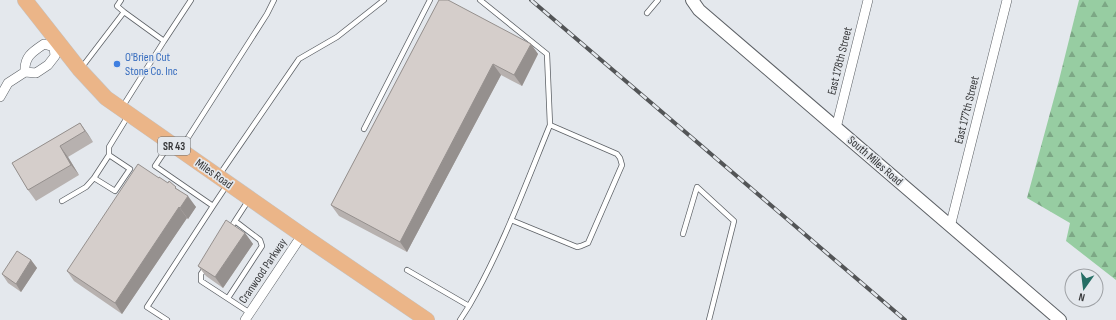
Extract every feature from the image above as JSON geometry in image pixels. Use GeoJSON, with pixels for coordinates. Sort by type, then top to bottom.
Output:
{"type":"FeatureCollection","features":[{"type":"Feature","properties":{"kind":"main road","name":"Miles Road"},"geometry":{"type":"LineString","coordinates":[[25,0],[56,45],[100,93],[223,181],[428,320]]}},
{"type":"Feature","properties":{"kind":"street","name":"South Miles Road"},"geometry":{"type":"LineString","coordinates":[[692,0],[699,10],[1060,320]]}},
{"type":"Feature","properties":{"kind":"street","name":"East 178th Street"},"geometry":{"type":"LineString","coordinates":[[836,128],[868,0]]}},
{"type":"Feature","properties":{"kind":"street","name":"East 177th Street"},"geometry":{"type":"LineString","coordinates":[[950,227],[1007,0]]}},
{"type":"Feature","properties":{"kind":"street"},"geometry":{"type":"LineString","coordinates":[[0,97],[2,85],[24,72],[40,72],[48,65],[55,56],[56,45],[44,44],[27,57],[24,64],[24,72]]}},
{"type":"Feature","properties":{"kind":"street","name":"Cranwood Parkway"},"geometry":{"type":"LineString","coordinates":[[247,316],[302,235]]}},
{"type":"Feature","properties":{"kind":"lane"},"geometry":{"type":"LineString","coordinates":[[121,0],[117,6],[164,41]]}},
{"type":"Feature","properties":{"kind":"lane"},"geometry":{"type":"LineString","coordinates":[[62,201],[86,187],[94,178],[109,154],[109,147],[125,112],[164,41],[192,0]]}},
{"type":"Feature","properties":{"kind":"lane"},"geometry":{"type":"LineString","coordinates":[[213,206],[155,166],[175,147],[267,14],[274,0]]}},
{"type":"Feature","properties":{"kind":"lane"},"geometry":{"type":"LineString","coordinates":[[167,320],[147,307],[213,206],[223,181],[299,59],[337,37],[384,0]]}},
{"type":"Feature","properties":{"kind":"lane"},"geometry":{"type":"LineString","coordinates":[[364,129],[430,0]]}},
{"type":"Feature","properties":{"kind":"lane"},"geometry":{"type":"LineString","coordinates":[[460,320],[490,267],[550,125],[547,54],[480,0]]}},
{"type":"Feature","properties":{"kind":"lane"},"geometry":{"type":"LineString","coordinates":[[647,13],[658,0]]}},
{"type":"Feature","properties":{"kind":"lane"},"geometry":{"type":"LineString","coordinates":[[80,70],[124,12]]}},
{"type":"Feature","properties":{"kind":"lane"},"geometry":{"type":"LineString","coordinates":[[511,220],[577,247],[588,243],[622,164],[617,154],[550,125]]}},
{"type":"Feature","properties":{"kind":"lane"},"geometry":{"type":"LineString","coordinates":[[94,178],[115,192],[130,169],[109,154]]}},
{"type":"Feature","properties":{"kind":"lane"},"geometry":{"type":"LineString","coordinates":[[683,234],[697,187],[734,221],[708,320]]}},
{"type":"Feature","properties":{"kind":"lane"},"geometry":{"type":"LineString","coordinates":[[227,233],[250,199]]}},
{"type":"Feature","properties":{"kind":"lane"},"geometry":{"type":"LineString","coordinates":[[228,298],[262,246],[262,242],[260,240],[235,221]]}},
{"type":"Feature","properties":{"kind":"lane"},"geometry":{"type":"LineString","coordinates":[[208,264],[201,274],[202,281],[228,298],[247,316]]}},
{"type":"Feature","properties":{"kind":"lane"},"geometry":{"type":"LineString","coordinates":[[407,270],[469,306]]}},
{"type":"Feature","properties":{"kind":"green space"},"geometry":{"type":"Polygon","coordinates":[[[1079,0],[1116,0],[1116,280],[1104,271],[1104,268],[1101,268],[1066,241],[1070,223],[1027,198],[1079,0]]]}},
{"type":"Feature","properties":{"kind":"building"},"geometry":{"type":"Polygon","coordinates":[[[439,0],[448,0],[531,44],[514,75],[493,64],[400,242],[331,205],[439,0]]]}},
{"type":"Feature","properties":{"kind":"building"},"geometry":{"type":"Polygon","coordinates":[[[80,123],[85,131],[60,146],[71,165],[28,190],[12,163],[80,123]]]}},
{"type":"Feature","properties":{"kind":"building"},"geometry":{"type":"Polygon","coordinates":[[[138,164],[168,183],[169,181],[176,187],[175,188],[188,196],[180,208],[179,207],[115,303],[67,271],[138,164]]]}},
{"type":"Feature","properties":{"kind":"building"},"geometry":{"type":"Polygon","coordinates":[[[226,220],[245,233],[215,277],[198,266],[226,220]]]}},
{"type":"Feature","properties":{"kind":"building"},"geometry":{"type":"Polygon","coordinates":[[[17,251],[31,260],[16,284],[2,274],[17,251]]]}},
{"type":"Feature","properties":{"kind":"railway"},"geometry":{"type":"LineString","coordinates":[[531,0],[905,320]]}},
{"type":"Feature","properties":{"kind":"place","name":"O'Brien Cut Stone Co. Inc"},"geometry":{"type":"Point","coordinates":[117,64]}}]}
